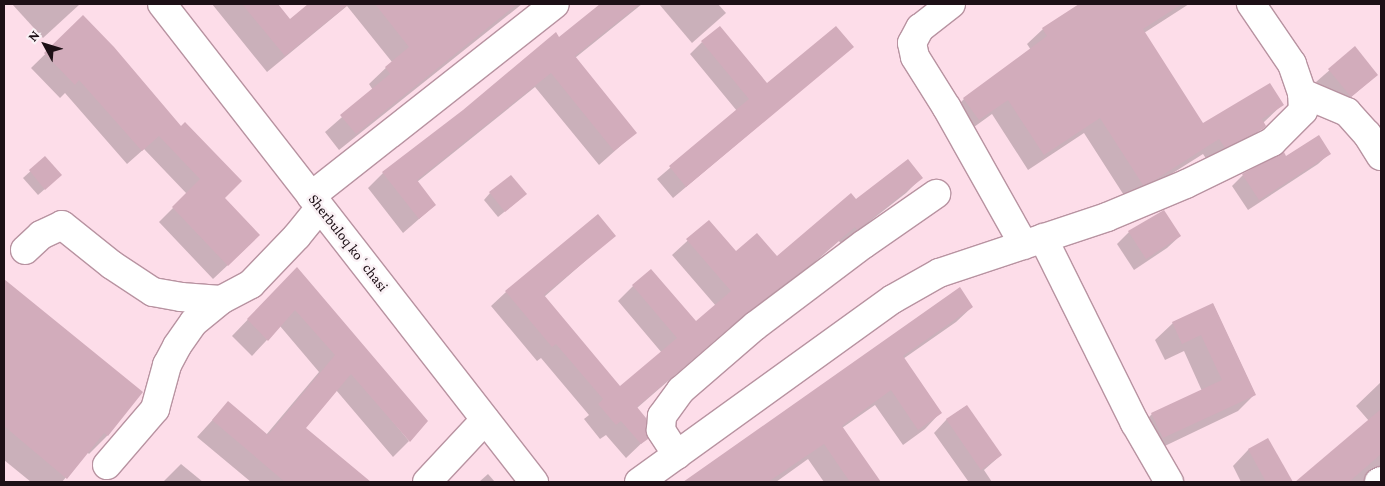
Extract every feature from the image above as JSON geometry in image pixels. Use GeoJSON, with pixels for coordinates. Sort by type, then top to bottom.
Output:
{"type":"FeatureCollection","features":[{"type":"Feature","properties":{"kind":"street","name":"Sherbuloq koʻchasi"},"geometry":{"type":"LineString","coordinates":[[162,4],[534,482]]}},
{"type":"Feature","properties":{"kind":"street"},"geometry":{"type":"LineString","coordinates":[[107,465],[155,409],[167,365],[177,346],[194,322],[221,300],[251,284],[297,236],[315,202],[555,4]]}},
{"type":"Feature","properties":{"kind":"street"},"geometry":{"type":"LineString","coordinates":[[951,4],[920,28],[912,43],[914,57],[1034,241],[1169,482]]}},
{"type":"Feature","properties":{"kind":"street"},"geometry":{"type":"LineString","coordinates":[[639,482],[893,298],[939,273],[1133,206],[1186,184],[1272,142],[1303,111],[1302,93],[1292,64],[1251,4]]}},
{"type":"Feature","properties":{"kind":"street"},"geometry":{"type":"LineString","coordinates":[[1302,93],[1347,112],[1367,134],[1381,156]]}},
{"type":"Feature","properties":{"kind":"street"},"geometry":{"type":"LineString","coordinates":[[677,455],[661,430],[662,416],[681,390],[755,326],[864,244],[936,194]]}},
{"type":"Feature","properties":{"kind":"street"},"geometry":{"type":"LineString","coordinates":[[25,250],[40,235],[62,225],[112,265],[153,292],[181,297],[221,300]]}},
{"type":"Feature","properties":{"kind":"street"},"geometry":{"type":"LineString","coordinates":[[427,482],[485,420]]}},
{"type":"Feature","properties":{"kind":"building"},"geometry":{"type":"Polygon","coordinates":[[[242,4],[278,4],[290,19],[308,4],[349,4],[285,56],[242,4]]]}},
{"type":"Feature","properties":{"kind":"building"},"geometry":{"type":"Polygon","coordinates":[[[375,4],[517,4],[356,134],[340,115],[390,74],[385,67],[409,47],[375,4]]]}},
{"type":"Feature","properties":{"kind":"building"},"geometry":{"type":"Polygon","coordinates":[[[600,4],[640,4],[575,56],[637,133],[614,151],[551,73],[417,180],[436,205],[419,219],[382,172],[463,110],[556,32],[559,37],[600,4]]]}},
{"type":"Feature","properties":{"kind":"building"},"geometry":{"type":"Polygon","coordinates":[[[1079,4],[1182,4],[1143,29],[1203,123],[1270,83],[1284,105],[1262,119],[1266,126],[1263,129],[1225,148],[1219,139],[1155,180],[1143,185],[1100,118],[1044,155],[1008,100],[979,120],[963,98],[1047,36],[1042,28],[1079,4]]]}},
{"type":"Feature","properties":{"kind":"building"},"geometry":{"type":"Polygon","coordinates":[[[83,15],[114,47],[181,126],[185,122],[242,181],[225,198],[260,235],[228,266],[172,207],[200,179],[159,136],[142,151],[79,80],[75,85],[44,53],[83,15]]]}},
{"type":"Feature","properties":{"kind":"building"},"geometry":{"type":"Polygon","coordinates":[[[720,26],[767,83],[836,26],[854,47],[686,187],[669,166],[749,99],[701,41],[720,26]]]}},
{"type":"Feature","properties":{"kind":"building"},"geometry":{"type":"Polygon","coordinates":[[[1355,46],[1378,75],[1351,97],[1328,69],[1355,46]]]}},
{"type":"Feature","properties":{"kind":"building"},"geometry":{"type":"Polygon","coordinates":[[[1319,135],[1331,154],[1259,200],[1242,174],[1284,152],[1286,156],[1319,135]]]}},
{"type":"Feature","properties":{"kind":"building"},"geometry":{"type":"Polygon","coordinates":[[[45,156],[62,175],[45,190],[29,170],[45,156]]]}},
{"type":"Feature","properties":{"kind":"building"},"geometry":{"type":"Polygon","coordinates":[[[908,159],[923,178],[857,230],[855,227],[816,260],[745,314],[637,407],[646,418],[648,439],[641,444],[621,421],[616,425],[598,404],[603,399],[556,344],[552,347],[505,291],[598,214],[616,236],[544,295],[620,386],[677,338],[632,285],[651,269],[696,321],[731,291],[686,239],[709,220],[736,251],[757,233],[777,256],[851,193],[856,199],[908,159]]]}},
{"type":"Feature","properties":{"kind":"building"},"geometry":{"type":"Polygon","coordinates":[[[511,175],[527,194],[505,212],[489,192],[511,175]]]}},
{"type":"Feature","properties":{"kind":"building"},"geometry":{"type":"Polygon","coordinates":[[[1164,210],[1181,236],[1146,259],[1128,231],[1164,210]]]}},
{"type":"Feature","properties":{"kind":"building"},"geometry":{"type":"Polygon","coordinates":[[[297,267],[428,421],[410,442],[351,374],[306,428],[371,482],[285,482],[212,420],[228,401],[268,435],[335,355],[295,310],[268,341],[247,319],[297,267]]]}},
{"type":"Feature","properties":{"kind":"building"},"geometry":{"type":"Polygon","coordinates":[[[4,279],[143,392],[108,436],[104,433],[67,479],[4,426],[4,279]]]}},
{"type":"Feature","properties":{"kind":"building"},"geometry":{"type":"Polygon","coordinates":[[[960,287],[973,307],[903,356],[942,413],[918,430],[891,390],[842,426],[881,482],[850,482],[824,444],[768,482],[683,482],[960,287]]]}},
{"type":"Feature","properties":{"kind":"building"},"geometry":{"type":"Polygon","coordinates":[[[1213,303],[1256,395],[1163,438],[1151,413],[1222,380],[1201,335],[1182,344],[1172,322],[1213,303]]]}},
{"type":"Feature","properties":{"kind":"building"},"geometry":{"type":"Polygon","coordinates":[[[967,405],[1002,455],[981,470],[946,419],[967,405]]]}},
{"type":"Feature","properties":{"kind":"building"},"geometry":{"type":"Polygon","coordinates":[[[1381,409],[1381,454],[1349,482],[1295,482],[1381,409]]]}},
{"type":"Feature","properties":{"kind":"building"},"geometry":{"type":"Polygon","coordinates":[[[1268,438],[1293,482],[1266,482],[1248,449],[1268,438]]]}}]}
